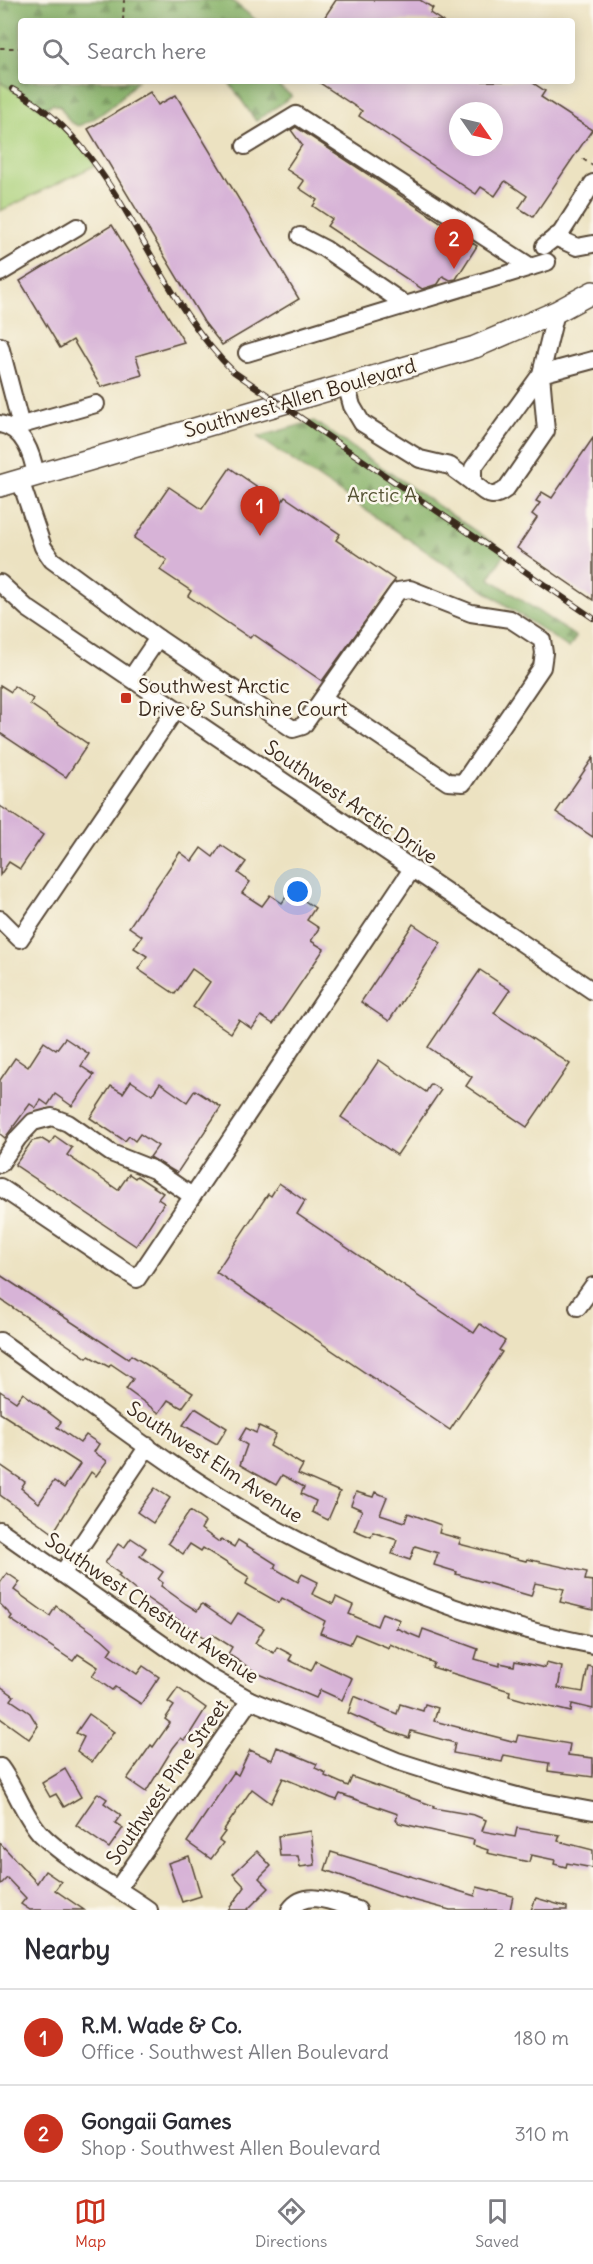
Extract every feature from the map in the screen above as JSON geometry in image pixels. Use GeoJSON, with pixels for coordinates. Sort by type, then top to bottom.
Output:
{"type":"FeatureCollection","features":[{"type":"Feature","properties":{"kind":"main road","name":"Southwest Allen Boulevard"},"geometry":{"type":"LineString","coordinates":[[0,486],[484,343],[556,312],[593,292]]}},
{"type":"Feature","properties":{"kind":"street"},"geometry":{"type":"LineString","coordinates":[[245,146],[296,116],[545,253]]}},
{"type":"Feature","properties":{"kind":"street"},"geometry":{"type":"LineString","coordinates":[[545,253],[593,183]]}},
{"type":"Feature","properties":{"kind":"street"},"geometry":{"type":"LineString","coordinates":[[0,273],[77,227]]}},
{"type":"Feature","properties":{"kind":"street"},"geometry":{"type":"LineString","coordinates":[[300,236],[325,249],[406,305]]}},
{"type":"Feature","properties":{"kind":"street"},"geometry":{"type":"LineString","coordinates":[[247,353],[406,305],[545,253],[593,244]]}},
{"type":"Feature","properties":{"kind":"street"},"geometry":{"type":"LineString","coordinates":[[346,384],[352,406],[362,423],[420,459],[450,466],[490,496],[497,496],[506,489],[546,431],[541,374],[556,312]]}},
{"type":"Feature","properties":{"kind":"street"},"geometry":{"type":"LineString","coordinates":[[0,346],[11,426],[27,446],[28,477],[43,547],[52,560],[158,638],[293,729],[303,726],[398,591],[410,589],[471,613],[510,619],[542,640],[544,653],[542,667],[463,783],[448,782],[323,698]]}},
{"type":"Feature","properties":{"kind":"street"},"geometry":{"type":"LineString","coordinates":[[472,483],[473,468],[541,374],[593,360]]}},
{"type":"Feature","properties":{"kind":"street"},"geometry":{"type":"LineString","coordinates":[[11,426],[96,404]]}},
{"type":"Feature","properties":{"kind":"street","name":"Southwest Arctic Drive"},"geometry":{"type":"LineString","coordinates":[[0,583],[27,608],[593,991]]}},
{"type":"Feature","properties":{"kind":"street"},"geometry":{"type":"LineString","coordinates":[[131,678],[158,638]]}},
{"type":"Feature","properties":{"kind":"street"},"geometry":{"type":"LineString","coordinates":[[0,919],[20,939],[176,709]]}},
{"type":"Feature","properties":{"kind":"street"},"geometry":{"type":"LineString","coordinates":[[0,1187],[137,1279],[412,869]]}},
{"type":"Feature","properties":{"kind":"street"},"geometry":{"type":"LineString","coordinates":[[0,1164],[18,1138],[33,1122],[52,1117],[68,1123],[111,1153],[154,1170],[192,1196]]}},
{"type":"Feature","properties":{"kind":"street"},"geometry":{"type":"LineString","coordinates":[[578,1307],[593,1286]]}},
{"type":"Feature","properties":{"kind":"street","name":"Southwest Elm Avenue"},"geometry":{"type":"LineString","coordinates":[[0,1341],[148,1446],[264,1521],[346,1564],[463,1611],[593,1645]]}},
{"type":"Feature","properties":{"kind":"street"},"geometry":{"type":"LineString","coordinates":[[62,1574],[148,1446]]}},
{"type":"Feature","properties":{"kind":"street","name":"Southwest Chestnut Avenue"},"geometry":{"type":"LineString","coordinates":[[0,1530],[206,1675],[250,1700],[398,1761],[528,1799],[593,1811]]}},
{"type":"Feature","properties":{"kind":"street","name":"Southwest Pine Street"},"geometry":{"type":"LineString","coordinates":[[118,1888],[250,1700]]}},
{"type":"Feature","properties":{"kind":"street"},"geometry":{"type":"LineString","coordinates":[[0,1767],[14,1786],[24,1809],[40,1833],[59,1849],[149,1910]]}},
{"type":"Feature","properties":{"kind":"street"},"geometry":{"type":"LineString","coordinates":[[290,1910],[306,1899],[316,1897],[358,1910]]}},
{"type":"Feature","properties":{"kind":"path"},"geometry":{"type":"LineString","coordinates":[[123,18],[124,0]]}},
{"type":"Feature","properties":{"kind":"path"},"geometry":{"type":"LineString","coordinates":[[0,48],[18,48]]}},
{"type":"Feature","properties":{"kind":"path"},"geometry":{"type":"LineString","coordinates":[[583,159],[593,166]]}},
{"type":"Feature","properties":{"kind":"green space"},"geometry":{"type":"Polygon","coordinates":[[[0,0],[231,0],[253,18],[18,18],[18,84],[134,84],[103,113],[78,126],[70,122],[60,106],[52,104],[44,109],[0,82],[0,0]]]}},
{"type":"Feature","properties":{"kind":"green space"},"geometry":{"type":"Polygon","coordinates":[[[0,82],[15,90],[53,118],[96,165],[0,211],[0,82]]]}},
{"type":"Feature","properties":{"kind":"green space"},"geometry":{"type":"Polygon","coordinates":[[[230,84],[278,84],[292,96],[256,121],[230,84]]]}},
{"type":"Feature","properties":{"kind":"green space","name":"Arctic A"},"geometry":{"type":"Polygon","coordinates":[[[314,421],[506,552],[489,578],[576,637],[569,648],[258,437],[314,421]]]}},
{"type":"Feature","properties":{"kind":"building"},"geometry":{"type":"Polygon","coordinates":[[[336,0],[420,0],[433,8],[430,13],[438,18],[324,18],[336,0]]]}},
{"type":"Feature","properties":{"kind":"building"},"geometry":{"type":"Polygon","coordinates":[[[322,84],[534,84],[545,91],[541,97],[592,130],[533,217],[519,208],[527,196],[505,181],[495,196],[481,187],[476,194],[359,116],[362,111],[322,84]]]}},
{"type":"Feature","properties":{"kind":"building"},"geometry":{"type":"Polygon","coordinates":[[[150,92],[158,105],[176,95],[299,299],[222,345],[204,322],[88,129],[150,92]]]}},
{"type":"Feature","properties":{"kind":"building"},"geometry":{"type":"Polygon","coordinates":[[[296,127],[477,246],[456,279],[450,280],[443,276],[438,284],[422,289],[327,226],[332,219],[313,206],[317,200],[299,188],[304,181],[286,169],[302,145],[291,130],[296,127]]]}},
{"type":"Feature","properties":{"kind":"building"},"geometry":{"type":"Polygon","coordinates":[[[112,225],[184,342],[136,356],[142,375],[101,387],[73,340],[60,348],[20,281],[112,225]]]}},
{"type":"Feature","properties":{"kind":"building"},"geometry":{"type":"Polygon","coordinates":[[[593,438],[593,600],[517,548],[537,518],[532,514],[540,503],[536,501],[542,492],[552,498],[593,438]]]}},
{"type":"Feature","properties":{"kind":"building"},"geometry":{"type":"Polygon","coordinates":[[[230,468],[281,503],[285,497],[340,534],[336,540],[395,580],[322,681],[253,634],[250,638],[188,596],[191,591],[160,570],[167,560],[134,538],[169,487],[202,509],[230,468]]]}},
{"type":"Feature","properties":{"kind":"building"},"geometry":{"type":"Polygon","coordinates":[[[0,685],[11,692],[14,686],[33,699],[30,704],[88,744],[66,777],[0,733],[0,685]]]}},
{"type":"Feature","properties":{"kind":"building"},"geometry":{"type":"Polygon","coordinates":[[[593,758],[593,837],[556,812],[593,758]]]}},
{"type":"Feature","properties":{"kind":"building"},"geometry":{"type":"Polygon","coordinates":[[[0,806],[43,835],[20,869],[9,862],[0,875],[0,806]]]}},
{"type":"Feature","properties":{"kind":"building"},"geometry":{"type":"Polygon","coordinates":[[[221,845],[246,862],[238,873],[250,882],[242,893],[262,906],[270,895],[282,903],[290,891],[315,908],[307,920],[319,928],[311,941],[324,949],[273,1024],[261,1016],[252,1029],[239,1020],[231,1033],[193,1007],[210,982],[192,969],[175,994],[138,969],[147,956],[134,948],[142,936],[129,927],[180,852],[192,861],[201,848],[213,857],[221,845]]]}},
{"type":"Feature","properties":{"kind":"building"},"geometry":{"type":"Polygon","coordinates":[[[413,924],[441,943],[389,1021],[361,1002],[413,924]]]}},
{"type":"Feature","properties":{"kind":"building"},"geometry":{"type":"Polygon","coordinates":[[[480,970],[510,990],[494,1013],[570,1064],[527,1127],[466,1086],[472,1077],[428,1047],[480,970]]]}},
{"type":"Feature","properties":{"kind":"building"},"geometry":{"type":"Polygon","coordinates":[[[65,1038],[89,1054],[81,1066],[94,1075],[72,1106],[55,1094],[48,1105],[41,1100],[36,1108],[30,1104],[5,1138],[0,1134],[0,1080],[15,1058],[28,1067],[44,1042],[56,1050],[65,1038]]]}},
{"type":"Feature","properties":{"kind":"building"},"geometry":{"type":"Polygon","coordinates":[[[379,1060],[426,1092],[431,1084],[441,1090],[397,1155],[341,1117],[379,1060]]]}},
{"type":"Feature","properties":{"kind":"building"},"geometry":{"type":"Polygon","coordinates":[[[131,1081],[152,1095],[160,1083],[187,1102],[195,1090],[221,1107],[177,1173],[150,1157],[158,1146],[140,1134],[135,1141],[129,1136],[125,1141],[90,1118],[111,1086],[123,1093],[131,1081]]]}},
{"type":"Feature","properties":{"kind":"building"},"geometry":{"type":"Polygon","coordinates":[[[55,1136],[72,1148],[67,1155],[118,1190],[129,1174],[135,1178],[137,1176],[163,1193],[158,1199],[164,1203],[136,1246],[15,1165],[32,1141],[42,1139],[50,1144],[55,1136]]]}},
{"type":"Feature","properties":{"kind":"building"},"geometry":{"type":"Polygon","coordinates":[[[279,1183],[305,1201],[297,1214],[474,1333],[480,1324],[505,1341],[499,1350],[502,1352],[450,1430],[216,1272],[268,1194],[271,1196],[279,1183]]]}},
{"type":"Feature","properties":{"kind":"building"},"geometry":{"type":"Polygon","coordinates":[[[0,1275],[128,1359],[131,1355],[193,1393],[182,1408],[168,1400],[159,1413],[126,1389],[133,1379],[111,1364],[109,1367],[89,1356],[87,1358],[0,1299],[0,1275]]]}},
{"type":"Feature","properties":{"kind":"building"},"geometry":{"type":"Polygon","coordinates":[[[0,1391],[16,1402],[23,1393],[61,1422],[57,1427],[80,1443],[86,1435],[99,1444],[94,1452],[107,1461],[96,1476],[91,1472],[53,1533],[0,1495],[0,1465],[25,1482],[21,1488],[39,1503],[54,1481],[64,1488],[80,1464],[0,1413],[0,1391]]]}},
{"type":"Feature","properties":{"kind":"building"},"geometry":{"type":"Polygon","coordinates":[[[195,1408],[227,1428],[217,1444],[183,1425],[195,1408]]]}},
{"type":"Feature","properties":{"kind":"building"},"geometry":{"type":"Polygon","coordinates":[[[259,1426],[276,1434],[270,1446],[303,1465],[298,1474],[340,1492],[328,1520],[312,1512],[316,1501],[301,1494],[304,1487],[282,1475],[276,1485],[240,1465],[247,1445],[239,1440],[246,1428],[256,1433],[259,1426]]]}},
{"type":"Feature","properties":{"kind":"building"},"geometry":{"type":"Polygon","coordinates":[[[155,1488],[170,1498],[153,1523],[137,1512],[155,1488]]]}},
{"type":"Feature","properties":{"kind":"building"},"geometry":{"type":"Polygon","coordinates":[[[356,1492],[373,1497],[375,1492],[387,1497],[380,1514],[405,1522],[408,1513],[441,1525],[439,1533],[461,1539],[459,1544],[526,1561],[527,1559],[587,1572],[585,1580],[593,1581],[593,1610],[560,1602],[564,1589],[535,1583],[531,1596],[456,1574],[457,1572],[434,1565],[438,1553],[415,1546],[410,1560],[392,1554],[397,1540],[373,1532],[371,1537],[354,1530],[362,1510],[351,1505],[356,1492]]]}},
{"type":"Feature","properties":{"kind":"building"},"geometry":{"type":"Polygon","coordinates":[[[190,1511],[205,1522],[201,1529],[219,1542],[221,1539],[234,1547],[238,1540],[276,1564],[274,1568],[298,1582],[302,1574],[318,1582],[312,1594],[333,1604],[336,1597],[353,1605],[349,1614],[377,1626],[382,1613],[400,1620],[396,1628],[420,1638],[423,1629],[478,1649],[475,1659],[500,1666],[500,1663],[514,1666],[515,1661],[545,1668],[546,1663],[562,1667],[558,1688],[583,1692],[588,1666],[593,1667],[593,1709],[572,1704],[571,1712],[537,1704],[509,1696],[510,1691],[432,1667],[434,1663],[390,1644],[389,1648],[355,1634],[350,1644],[320,1633],[325,1621],[282,1598],[279,1603],[246,1584],[249,1577],[203,1548],[201,1551],[190,1544],[183,1554],[168,1543],[190,1511]]]}},
{"type":"Feature","properties":{"kind":"building"},"geometry":{"type":"Polygon","coordinates":[[[131,1538],[146,1548],[140,1556],[163,1572],[158,1579],[163,1583],[161,1586],[197,1611],[202,1604],[231,1624],[238,1613],[264,1628],[255,1643],[274,1653],[277,1647],[292,1655],[289,1660],[311,1671],[316,1661],[352,1678],[342,1700],[320,1690],[316,1698],[257,1673],[228,1654],[232,1647],[213,1635],[209,1641],[135,1590],[118,1576],[120,1574],[105,1563],[118,1544],[124,1548],[131,1538]]]}},
{"type":"Feature","properties":{"kind":"building"},"geometry":{"type":"Polygon","coordinates":[[[7,1573],[20,1582],[14,1590],[50,1616],[56,1606],[102,1639],[112,1648],[108,1654],[137,1674],[143,1666],[159,1677],[141,1704],[115,1687],[112,1690],[92,1676],[98,1667],[78,1654],[73,1661],[10,1619],[12,1616],[0,1604],[0,1583],[7,1573]]]}},
{"type":"Feature","properties":{"kind":"building"},"geometry":{"type":"Polygon","coordinates":[[[0,1686],[14,1696],[11,1700],[30,1713],[38,1726],[29,1739],[0,1718],[0,1686]]]}},
{"type":"Feature","properties":{"kind":"building"},"geometry":{"type":"Polygon","coordinates":[[[178,1688],[206,1708],[189,1735],[184,1740],[181,1738],[173,1748],[146,1792],[127,1779],[170,1723],[165,1719],[174,1706],[168,1702],[178,1688]]]}},
{"type":"Feature","properties":{"kind":"building"},"geometry":{"type":"Polygon","coordinates":[[[354,1696],[397,1714],[400,1704],[423,1711],[425,1704],[438,1708],[434,1721],[516,1742],[518,1735],[570,1744],[568,1755],[593,1758],[593,1777],[548,1771],[549,1763],[504,1755],[502,1762],[453,1753],[455,1743],[411,1731],[409,1738],[348,1713],[354,1696]]]}},
{"type":"Feature","properties":{"kind":"building"},"geometry":{"type":"Polygon","coordinates":[[[89,1714],[114,1732],[92,1762],[77,1751],[84,1737],[76,1733],[89,1714]]]}},
{"type":"Feature","properties":{"kind":"building"},"geometry":{"type":"Polygon","coordinates":[[[277,1747],[317,1764],[315,1768],[326,1773],[325,1776],[348,1786],[352,1777],[434,1806],[433,1808],[474,1815],[486,1820],[482,1831],[515,1837],[517,1828],[560,1835],[558,1841],[593,1850],[593,1868],[567,1863],[566,1867],[554,1864],[555,1860],[531,1855],[529,1862],[487,1853],[488,1850],[473,1845],[474,1840],[399,1823],[396,1820],[398,1814],[340,1794],[337,1800],[283,1778],[271,1803],[252,1789],[223,1831],[225,1832],[219,1840],[223,1843],[211,1859],[187,1842],[234,1772],[238,1775],[250,1750],[272,1760],[277,1747]]]}},
{"type":"Feature","properties":{"kind":"building"},"geometry":{"type":"Polygon","coordinates":[[[65,1769],[81,1797],[64,1807],[56,1794],[50,1797],[42,1783],[65,1769]]]}},
{"type":"Feature","properties":{"kind":"building"},"geometry":{"type":"Polygon","coordinates":[[[98,1793],[107,1799],[104,1803],[121,1815],[115,1823],[123,1828],[109,1848],[76,1825],[98,1793]]]}},
{"type":"Feature","properties":{"kind":"building"},"geometry":{"type":"Polygon","coordinates":[[[311,1831],[315,1865],[300,1867],[298,1856],[280,1856],[278,1836],[311,1831]]]}},
{"type":"Feature","properties":{"kind":"building"},"geometry":{"type":"Polygon","coordinates":[[[0,1843],[37,1883],[45,1871],[61,1882],[55,1890],[84,1910],[30,1910],[21,1904],[26,1898],[7,1878],[0,1885],[0,1843]]]}},
{"type":"Feature","properties":{"kind":"building"},"geometry":{"type":"Polygon","coordinates":[[[257,1851],[271,1866],[259,1878],[269,1888],[247,1910],[228,1910],[245,1887],[233,1874],[257,1851]]]}},
{"type":"Feature","properties":{"kind":"building"},"geometry":{"type":"Polygon","coordinates":[[[331,1852],[475,1896],[477,1887],[513,1896],[510,1910],[450,1910],[398,1896],[325,1870],[331,1852]]]}},
{"type":"Feature","properties":{"kind":"building"},"geometry":{"type":"Polygon","coordinates":[[[189,1856],[201,1896],[182,1902],[168,1863],[189,1856]]]}},
{"type":"Feature","properties":{"kind":"building"},"geometry":{"type":"Polygon","coordinates":[[[536,1898],[567,1907],[567,1910],[531,1910],[536,1898]]]}},
{"type":"Feature","properties":{"kind":"railway"},"geometry":{"type":"LineString","coordinates":[[12,89],[49,114],[81,146],[132,221],[178,301],[204,339],[234,372],[593,618]]}},
{"type":"Feature","properties":{"kind":"place","name":"Gongaii Games"},"geometry":{"type":"Point","coordinates":[454,269]}},
{"type":"Feature","properties":{"kind":"place","name":"R.M. Wade & Co."},"geometry":{"type":"Point","coordinates":[260,536]}},
{"type":"Feature","properties":{"kind":"place","name":"Southwest Arctic Drive & Sunshine Court"},"geometry":{"type":"Point","coordinates":[126,698]}}]}
